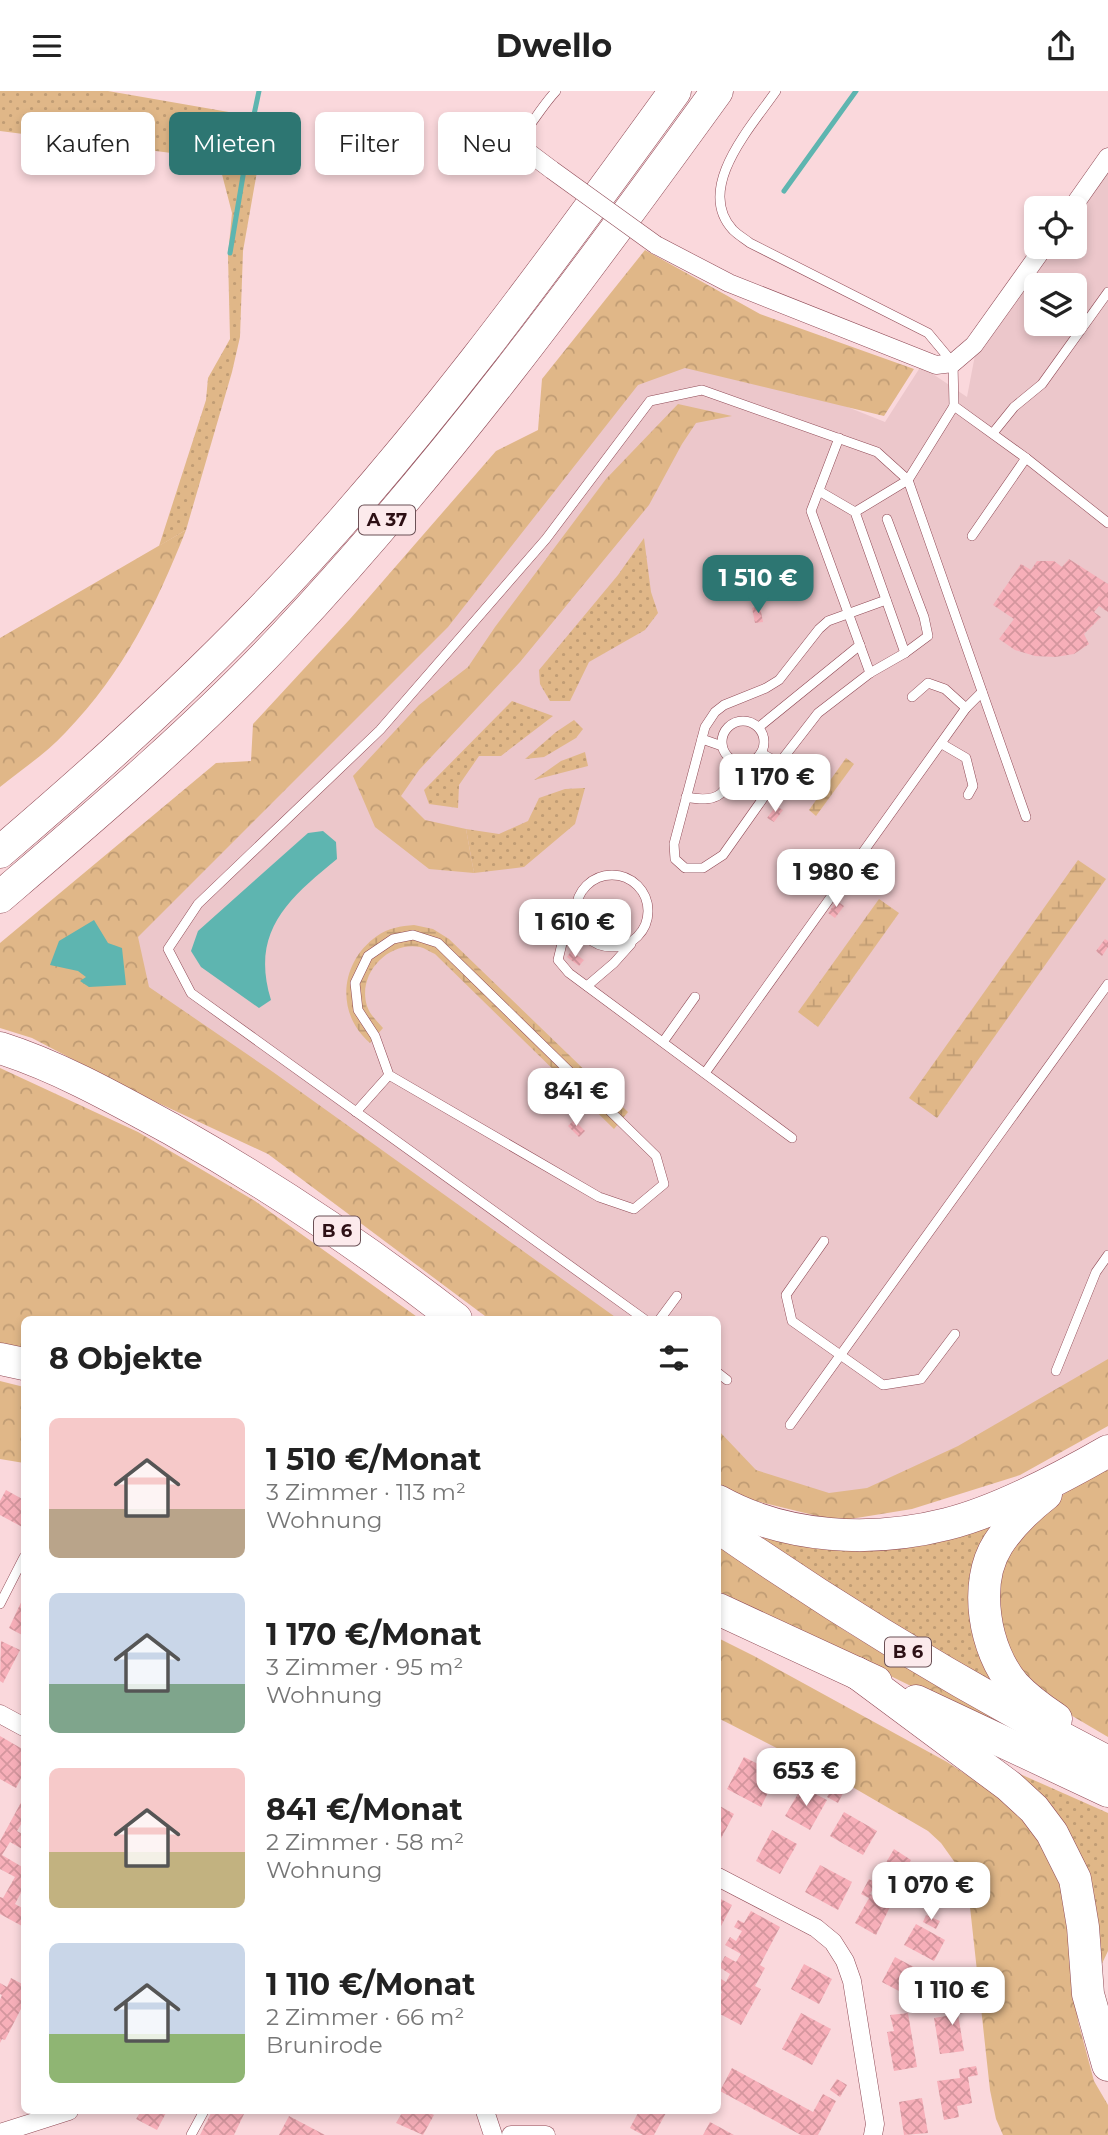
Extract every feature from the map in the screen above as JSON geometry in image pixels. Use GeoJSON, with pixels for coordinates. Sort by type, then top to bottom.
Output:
{"type":"FeatureCollection","features":[{"type":"Feature","properties":{"kind":"highway","name":"A 37"},"geometry":{"type":"LineString","coordinates":[[0,852],[180,692],[258,613],[334,529],[482,351],[581,222],[675,91]]}},
{"type":"Feature","properties":{"kind":"highway","name":"A 37"},"geometry":{"type":"LineString","coordinates":[[0,897],[204,717],[283,637],[359,553],[508,372],[717,91]]}},
{"type":"Feature","properties":{"kind":"highway","name":"B 6"},"geometry":{"type":"LineString","coordinates":[[0,1048],[70,1077],[135,1109],[222,1158],[341,1234],[452,1316]]}},
{"type":"Feature","properties":{"kind":"highway"},"geometry":{"type":"LineString","coordinates":[[0,1359],[21,1363]]}},
{"type":"Feature","properties":{"kind":"highway"},"geometry":{"type":"LineString","coordinates":[[721,1503],[769,1523],[804,1531],[876,1535],[949,1524],[996,1507],[1097,1457]]}},
{"type":"Feature","properties":{"kind":"highway"},"geometry":{"type":"LineString","coordinates":[[1097,1457],[1018,1517],[997,1545],[988,1570],[985,1621],[991,1643],[1013,1684],[1035,1705],[1108,1762]]}},
{"type":"Feature","properties":{"kind":"highway","name":"B 6"},"geometry":{"type":"LineString","coordinates":[[721,1529],[826,1602],[898,1646],[1018,1716],[1108,1762]]}},
{"type":"Feature","properties":{"kind":"highway","name":"B 6"},"geometry":{"type":"LineString","coordinates":[[721,1610],[1108,1791]]}},
{"type":"Feature","properties":{"kind":"highway"},"geometry":{"type":"LineString","coordinates":[[857,1673],[1009,1786],[1034,1809],[1052,1833],[1074,1879],[1083,1927],[1088,1994],[1107,2063]]}},
{"type":"Feature","properties":{"kind":"highway"},"geometry":{"type":"LineString","coordinates":[[1107,2063],[1104,2022],[1108,1982]]}},
{"type":"Feature","properties":{"kind":"street"},"geometry":{"type":"LineString","coordinates":[[1080,196],[1108,157]]}},
{"type":"Feature","properties":{"kind":"street"},"geometry":{"type":"LineString","coordinates":[[536,158],[656,245],[729,283],[936,365],[953,363],[974,345],[1035,259]]}},
{"type":"Feature","properties":{"kind":"street"},"geometry":{"type":"LineString","coordinates":[[0,1714],[21,1725]]}},
{"type":"Feature","properties":{"kind":"street"},"geometry":{"type":"LineString","coordinates":[[721,1881],[816,1928],[833,1942],[845,1961],[852,1981],[875,2124],[873,2135]]}},
{"type":"Feature","properties":{"kind":"street"},"geometry":{"type":"LineString","coordinates":[[0,2133],[60,2114]]}},
{"type":"Feature","properties":{"kind":"street"},"geometry":{"type":"LineString","coordinates":[[486,2114],[493,2135]]}},
{"type":"Feature","properties":{"kind":"street"},"geometry":{"type":"LineString","coordinates":[[511,2135],[546,2135]]}},
{"type":"Feature","properties":{"kind":"lane"},"geometry":{"type":"LineString","coordinates":[[536,118],[556,91]]}},
{"type":"Feature","properties":{"kind":"lane"},"geometry":{"type":"LineString","coordinates":[[776,91],[731,155],[722,180],[719,203],[732,228],[750,243],[928,333],[953,363],[954,406],[908,480],[855,512]]}},
{"type":"Feature","properties":{"kind":"lane"},"geometry":{"type":"LineString","coordinates":[[993,433],[1014,407],[1042,384],[1106,299]]}},
{"type":"Feature","properties":{"kind":"lane"},"geometry":{"type":"LineString","coordinates":[[640,1316],[191,993],[169,949],[198,904],[380,730],[546,539],[650,401],[702,390],[877,452],[908,480],[1026,817]]}},
{"type":"Feature","properties":{"kind":"lane"},"geometry":{"type":"LineString","coordinates":[[954,406],[1026,458],[1108,523]]}},
{"type":"Feature","properties":{"kind":"lane"},"geometry":{"type":"LineString","coordinates":[[839,438],[811,511],[870,673]]}},
{"type":"Feature","properties":{"kind":"lane"},"geometry":{"type":"LineString","coordinates":[[972,536],[1026,458]]}},
{"type":"Feature","properties":{"kind":"lane"},"geometry":{"type":"LineString","coordinates":[[819,491],[855,512],[905,653]]}},
{"type":"Feature","properties":{"kind":"lane"},"geometry":{"type":"LineString","coordinates":[[886,600],[828,621],[779,680],[715,712],[705,727],[674,844],[675,859],[685,868],[703,868],[723,855],[764,797],[770,775],[818,713],[870,673],[928,636],[924,617],[887,519]]}},
{"type":"Feature","properties":{"kind":"lane"},"geometry":{"type":"LineString","coordinates":[[759,727],[860,645]]}},
{"type":"Feature","properties":{"kind":"lane"},"geometry":{"type":"LineString","coordinates":[[912,697],[928,683],[945,689],[966,708]]}},
{"type":"Feature","properties":{"kind":"lane"},"geometry":{"type":"LineString","coordinates":[[705,1073],[966,708],[982,692]]}},
{"type":"Feature","properties":{"kind":"lane"},"geometry":{"type":"LineString","coordinates":[[736,701],[738,721]]}},
{"type":"Feature","properties":{"kind":"lane"},"geometry":{"type":"LineString","coordinates":[[738,721],[750,721],[759,727],[764,740],[761,753],[751,761],[737,762],[727,756],[722,746],[723,733],[732,723],[738,721]]}},
{"type":"Feature","properties":{"kind":"lane"},"geometry":{"type":"LineString","coordinates":[[702,739],[722,746]]}},
{"type":"Feature","properties":{"kind":"lane"},"geometry":{"type":"LineString","coordinates":[[942,744],[966,758],[973,786],[968,795]]}},
{"type":"Feature","properties":{"kind":"lane"},"geometry":{"type":"LineString","coordinates":[[761,753],[779,763]]}},
{"type":"Feature","properties":{"kind":"lane"},"geometry":{"type":"LineString","coordinates":[[686,797],[706,801],[718,796],[730,783],[737,762]]}},
{"type":"Feature","properties":{"kind":"lane"},"geometry":{"type":"LineString","coordinates":[[587,986],[614,963],[643,930],[648,919],[649,907],[639,886],[618,875],[595,879],[586,887],[565,931],[558,960],[569,973],[792,1138]]}},
{"type":"Feature","properties":{"kind":"lane"},"geometry":{"type":"LineString","coordinates":[[577,908],[577,920],[582,931],[591,940],[613,947],[625,945],[635,939]]}},
{"type":"Feature","properties":{"kind":"lane"},"geometry":{"type":"LineString","coordinates":[[413,935],[438,943],[622,1122],[656,1156],[664,1184],[634,1209],[599,1197],[389,1075],[375,1036],[358,1010],[355,983],[368,956],[393,939],[413,935]]}},
{"type":"Feature","properties":{"kind":"lane"},"geometry":{"type":"LineString","coordinates":[[790,1425],[1108,984]]}},
{"type":"Feature","properties":{"kind":"lane"},"geometry":{"type":"LineString","coordinates":[[663,1042],[695,997]]}},
{"type":"Feature","properties":{"kind":"lane"},"geometry":{"type":"LineString","coordinates":[[356,1111],[389,1075]]}},
{"type":"Feature","properties":{"kind":"lane"},"geometry":{"type":"LineString","coordinates":[[824,1241],[786,1295],[792,1321],[883,1385],[921,1379],[955,1334]]}},
{"type":"Feature","properties":{"kind":"lane"},"geometry":{"type":"LineString","coordinates":[[1056,1371],[1096,1272],[1108,1255]]}},
{"type":"Feature","properties":{"kind":"lane"},"geometry":{"type":"LineString","coordinates":[[662,1316],[677,1296]]}},
{"type":"Feature","properties":{"kind":"lane"},"geometry":{"type":"LineString","coordinates":[[721,1375],[727,1380]]}},
{"type":"Feature","properties":{"kind":"lane"},"geometry":{"type":"LineString","coordinates":[[0,1604],[21,1563]]}},
{"type":"Feature","properties":{"kind":"lane"},"geometry":{"type":"LineString","coordinates":[[191,2135],[202,2114]]}},
{"type":"Feature","properties":{"kind":"shaded area"},"geometry":{"type":"Polygon","coordinates":[[[1108,166],[1108,1366],[857,1507],[721,1463],[721,1316],[521,1316],[169,1055],[128,935],[647,351],[695,346],[885,422],[921,366],[967,397],[975,355],[1024,284],[1024,336],[1087,336],[1087,273],[1032,273],[1042,259],[1087,259],[1087,196],[1108,166]]]}},
{"type":"Feature","properties":{"kind":"green space"},"geometry":{"type":"Polygon","coordinates":[[[0,91],[108,91],[228,112],[169,112],[169,153],[155,151],[155,112],[21,112],[21,134],[0,131],[0,91]]]}},
{"type":"Feature","properties":{"kind":"green space"},"geometry":{"type":"Polygon","coordinates":[[[222,175],[256,175],[243,251],[240,337],[232,372],[186,530],[159,546],[206,400],[208,378],[230,339],[228,255],[232,213],[222,175]]]}},
{"type":"Feature","properties":{"kind":"green space"},"geometry":{"type":"Polygon","coordinates":[[[645,250],[760,314],[914,369],[884,416],[685,368],[638,385],[448,627],[138,937],[149,987],[273,1072],[614,1316],[485,1316],[268,1154],[141,1095],[32,1038],[0,1028],[0,943],[216,763],[251,761],[253,724],[350,619],[496,451],[538,430],[542,379],[645,250]]]}},
{"type":"Feature","properties":{"kind":"green space"},"geometry":{"type":"Polygon","coordinates":[[[678,404],[732,416],[696,423],[649,505],[520,662],[419,770],[401,796],[425,820],[466,829],[474,873],[429,869],[375,827],[353,776],[419,705],[468,667],[606,479],[678,404]]]}},
{"type":"Feature","properties":{"kind":"green space"},"geometry":{"type":"Polygon","coordinates":[[[186,530],[150,612],[105,686],[59,740],[0,787],[0,638],[186,530]]]}},
{"type":"Feature","properties":{"kind":"green space"},"geometry":{"type":"Polygon","coordinates":[[[644,538],[651,592],[658,613],[645,630],[589,662],[570,701],[550,701],[540,684],[539,670],[618,575],[644,538]]]}},
{"type":"Feature","properties":{"kind":"green space"},"geometry":{"type":"Polygon","coordinates":[[[512,701],[553,716],[501,756],[479,756],[459,785],[458,808],[429,804],[424,790],[512,701]]]}},
{"type":"Feature","properties":{"kind":"green space"},"geometry":{"type":"Polygon","coordinates":[[[574,720],[583,729],[576,738],[544,757],[525,759],[556,732],[574,720]]]}},
{"type":"Feature","properties":{"kind":"green space"},"geometry":{"type":"Polygon","coordinates":[[[585,752],[588,766],[534,780],[561,761],[585,752]]]}},
{"type":"Feature","properties":{"kind":"green space"},"geometry":{"type":"Polygon","coordinates":[[[846,758],[854,764],[816,816],[809,810],[846,758]]]}},
{"type":"Feature","properties":{"kind":"green space"},"geometry":{"type":"Polygon","coordinates":[[[585,788],[575,824],[524,867],[474,873],[466,829],[499,834],[528,821],[539,798],[565,789],[585,788]]]}},
{"type":"Feature","properties":{"kind":"green space"},"geometry":{"type":"Polygon","coordinates":[[[1078,860],[1106,879],[937,1118],[909,1098],[1078,860]]]}},
{"type":"Feature","properties":{"kind":"green space"},"geometry":{"type":"Polygon","coordinates":[[[879,899],[899,913],[818,1027],[798,1012],[879,899]]]}},
{"type":"Feature","properties":{"kind":"green space"},"geometry":{"type":"Polygon","coordinates":[[[414,925],[433,929],[449,939],[628,1112],[614,1129],[435,954],[422,948],[397,949],[378,962],[371,972],[365,994],[367,1006],[383,1028],[370,1043],[351,1017],[346,988],[349,973],[355,959],[377,936],[395,928],[414,925]]]}},
{"type":"Feature","properties":{"kind":"green space"},"geometry":{"type":"Polygon","coordinates":[[[0,1068],[138,1132],[255,1201],[416,1316],[21,1316],[21,1352],[0,1349],[0,1068]]]}},
{"type":"Feature","properties":{"kind":"green space"},"geometry":{"type":"Polygon","coordinates":[[[1108,1359],[1108,1426],[1020,1475],[912,1509],[838,1521],[740,1497],[721,1485],[721,1433],[756,1470],[829,1493],[867,1488],[958,1446],[1108,1359]]]}},
{"type":"Feature","properties":{"kind":"green space"},"geometry":{"type":"Polygon","coordinates":[[[0,1381],[21,1386],[21,1462],[0,1459],[0,1381]]]}},
{"type":"Feature","properties":{"kind":"green space"},"geometry":{"type":"Polygon","coordinates":[[[1108,1466],[1108,1737],[1035,1694],[1012,1670],[993,1600],[1007,1552],[1035,1516],[1081,1481],[1108,1466]]]}},
{"type":"Feature","properties":{"kind":"green space"},"geometry":{"type":"Polygon","coordinates":[[[1009,1513],[1007,1694],[895,1628],[732,1519],[781,1537],[1009,1513]]]}},
{"type":"Feature","properties":{"kind":"green space"},"geometry":{"type":"Polygon","coordinates":[[[721,1546],[847,1632],[1085,1766],[917,1689],[721,1592],[721,1546]]]}},
{"type":"Feature","properties":{"kind":"green space"},"geometry":{"type":"Polygon","coordinates":[[[721,1640],[947,1762],[1008,1802],[1043,1837],[1063,1879],[1078,2021],[1094,2081],[1108,2105],[1108,2135],[1003,2135],[996,2119],[990,2090],[969,1898],[963,1874],[941,1843],[928,1831],[849,1785],[721,1720],[721,1640]]]}},
{"type":"Feature","properties":{"kind":"green space"},"geometry":{"type":"Polygon","coordinates":[[[993,1762],[1108,1813],[1108,1951],[1096,1976],[993,1762]]]}},
{"type":"Feature","properties":{"kind":"water"},"geometry":{"type":"Polygon","coordinates":[[[323,831],[336,842],[337,859],[303,888],[278,919],[270,936],[266,955],[266,976],[271,1000],[259,1008],[201,967],[191,951],[198,931],[308,833],[323,831]]]}},
{"type":"Feature","properties":{"kind":"water"},"geometry":{"type":"Polygon","coordinates":[[[94,920],[108,943],[122,948],[126,985],[89,987],[80,981],[86,977],[78,971],[50,965],[59,941],[94,920]]]}},
{"type":"Feature","properties":{"kind":"building"},"geometry":{"type":"Polygon","coordinates":[[[1069,559],[1108,584],[1108,612],[1099,606],[1094,612],[1101,617],[1084,634],[1089,644],[1074,654],[1035,656],[1015,650],[999,639],[1014,619],[993,605],[1021,564],[1031,570],[1037,561],[1054,561],[1062,567],[1069,559]]]}},
{"type":"Feature","properties":{"kind":"building"},"geometry":{"type":"Polygon","coordinates":[[[760,606],[763,622],[755,623],[752,608],[760,606]]]}},
{"type":"Feature","properties":{"kind":"building"},"geometry":{"type":"Polygon","coordinates":[[[776,806],[783,810],[774,822],[767,818],[776,806]]]}},
{"type":"Feature","properties":{"kind":"building"},"geometry":{"type":"Polygon","coordinates":[[[837,901],[844,906],[835,918],[828,913],[837,901]]]}},
{"type":"Feature","properties":{"kind":"building"},"geometry":{"type":"Polygon","coordinates":[[[1105,939],[1108,941],[1108,947],[1102,956],[1096,951],[1105,939]]]}},
{"type":"Feature","properties":{"kind":"building"},"geometry":{"type":"Polygon","coordinates":[[[571,951],[584,960],[579,966],[567,957],[571,951]]]}},
{"type":"Feature","properties":{"kind":"building"},"geometry":{"type":"Polygon","coordinates":[[[574,1120],[585,1131],[579,1137],[568,1126],[574,1120]]]}},
{"type":"Feature","properties":{"kind":"building"},"geometry":{"type":"Polygon","coordinates":[[[6,1490],[21,1498],[21,1526],[0,1515],[0,1501],[6,1490]]]}},
{"type":"Feature","properties":{"kind":"building"},"geometry":{"type":"Polygon","coordinates":[[[21,1602],[21,1634],[9,1628],[21,1602]]]}},
{"type":"Feature","properties":{"kind":"building"},"geometry":{"type":"Polygon","coordinates":[[[1,1641],[20,1650],[3,1683],[0,1681],[1,1641]]]}},
{"type":"Feature","properties":{"kind":"building"},"geometry":{"type":"Polygon","coordinates":[[[0,1736],[21,1748],[21,1778],[16,1788],[0,1779],[0,1736]]]}},
{"type":"Feature","properties":{"kind":"building"},"geometry":{"type":"Polygon","coordinates":[[[744,1757],[766,1768],[761,1778],[772,1784],[761,1807],[727,1789],[744,1757]]]}},
{"type":"Feature","properties":{"kind":"building"},"geometry":{"type":"Polygon","coordinates":[[[802,1787],[827,1800],[810,1830],[785,1816],[802,1787]]]}},
{"type":"Feature","properties":{"kind":"building"},"geometry":{"type":"Polygon","coordinates":[[[833,1787],[843,1793],[838,1803],[827,1797],[833,1787]]]}},
{"type":"Feature","properties":{"kind":"building"},"geometry":{"type":"Polygon","coordinates":[[[21,1802],[21,1824],[17,1831],[21,1833],[21,1848],[10,1842],[2,1855],[21,1866],[21,1893],[15,1904],[21,1907],[21,1925],[0,1914],[0,1897],[3,1898],[15,1877],[0,1869],[0,1841],[21,1802]]]}},
{"type":"Feature","properties":{"kind":"building"},"geometry":{"type":"Polygon","coordinates":[[[721,1807],[734,1814],[721,1838],[721,1807]]]}},
{"type":"Feature","properties":{"kind":"building"},"geometry":{"type":"Polygon","coordinates":[[[844,1812],[877,1831],[863,1855],[830,1836],[844,1812]]]}},
{"type":"Feature","properties":{"kind":"building"},"geometry":{"type":"Polygon","coordinates":[[[772,1830],[797,1844],[780,1874],[756,1861],[772,1830]]]}},
{"type":"Feature","properties":{"kind":"building"},"geometry":{"type":"Polygon","coordinates":[[[894,1849],[911,1860],[897,1884],[880,1873],[894,1849]]]}},
{"type":"Feature","properties":{"kind":"building"},"geometry":{"type":"Polygon","coordinates":[[[820,1865],[852,1882],[838,1910],[805,1892],[820,1865]]]}},
{"type":"Feature","properties":{"kind":"building"},"geometry":{"type":"Polygon","coordinates":[[[925,1871],[945,1882],[930,1911],[909,1900],[925,1871]]]}},
{"type":"Feature","properties":{"kind":"building"},"geometry":{"type":"Polygon","coordinates":[[[869,1879],[876,1883],[870,1894],[891,1905],[876,1935],[855,1923],[869,1898],[861,1894],[869,1879]]]}},
{"type":"Feature","properties":{"kind":"building"},"geometry":{"type":"Polygon","coordinates":[[[721,1899],[732,1905],[721,1926],[721,1899]]]}},
{"type":"Feature","properties":{"kind":"building"},"geometry":{"type":"Polygon","coordinates":[[[751,1911],[780,1927],[760,1965],[765,1968],[755,1986],[761,1989],[741,2025],[721,2015],[721,1979],[726,1982],[730,1974],[721,1968],[721,1963],[725,1956],[736,1962],[741,1954],[725,1945],[730,1937],[736,1941],[742,1931],[734,1927],[738,1920],[744,1923],[751,1911]]]}},
{"type":"Feature","properties":{"kind":"building"},"geometry":{"type":"Polygon","coordinates":[[[926,1915],[940,1921],[936,1929],[923,1922],[926,1915]]]}},
{"type":"Feature","properties":{"kind":"building"},"geometry":{"type":"Polygon","coordinates":[[[916,1924],[945,1940],[934,1961],[904,1945],[916,1924]]]}},
{"type":"Feature","properties":{"kind":"building"},"geometry":{"type":"Polygon","coordinates":[[[895,1957],[925,1973],[912,1998],[882,1982],[895,1957]]]}},
{"type":"Feature","properties":{"kind":"building"},"geometry":{"type":"Polygon","coordinates":[[[804,1964],[832,1979],[819,2004],[791,1989],[804,1964]]]}},
{"type":"Feature","properties":{"kind":"building"},"geometry":{"type":"Polygon","coordinates":[[[11,1978],[21,1983],[21,2009],[5,2040],[2,2039],[0,2043],[0,1983],[7,1987],[11,1978]]]}},
{"type":"Feature","properties":{"kind":"building"},"geometry":{"type":"Polygon","coordinates":[[[966,1995],[969,2012],[958,2014],[964,2051],[940,2054],[934,2018],[952,2015],[950,1998],[966,1995]]]}},
{"type":"Feature","properties":{"kind":"building"},"geometry":{"type":"Polygon","coordinates":[[[801,2013],[831,2029],[812,2065],[782,2049],[801,2013]]]}},
{"type":"Feature","properties":{"kind":"building"},"geometry":{"type":"Polygon","coordinates":[[[908,2013],[917,2067],[894,2071],[887,2032],[894,2031],[890,2015],[908,2013]]]}},
{"type":"Feature","properties":{"kind":"building"},"geometry":{"type":"Polygon","coordinates":[[[976,2066],[978,2075],[968,2077],[972,2103],[957,2106],[959,2117],[944,2120],[937,2081],[960,2078],[959,2069],[976,2066]]]}},
{"type":"Feature","properties":{"kind":"building"},"geometry":{"type":"Polygon","coordinates":[[[732,2068],[813,2112],[823,2094],[836,2101],[818,2135],[801,2135],[721,2092],[732,2068]]]}},
{"type":"Feature","properties":{"kind":"building"},"geometry":{"type":"Polygon","coordinates":[[[837,2079],[847,2085],[840,2097],[830,2090],[837,2079]]]}},
{"type":"Feature","properties":{"kind":"building"},"geometry":{"type":"Polygon","coordinates":[[[922,2098],[928,2133],[904,2135],[899,2102],[922,2098]]]}},
{"type":"Feature","properties":{"kind":"building"},"geometry":{"type":"Polygon","coordinates":[[[139,2114],[165,2114],[157,2130],[136,2119],[139,2114]]]}},
{"type":"Feature","properties":{"kind":"building"},"geometry":{"type":"Polygon","coordinates":[[[210,2114],[244,2114],[234,2135],[200,2135],[210,2114]]]}},
{"type":"Feature","properties":{"kind":"building"},"geometry":{"type":"Polygon","coordinates":[[[401,2114],[434,2115],[423,2135],[396,2123],[401,2114]]]}},
{"type":"Feature","properties":{"kind":"building"},"geometry":{"type":"Polygon","coordinates":[[[637,2114],[665,2114],[654,2135],[643,2135],[630,2128],[637,2114]]]}},
{"type":"Feature","properties":{"kind":"building"},"geometry":{"type":"Polygon","coordinates":[[[289,2116],[325,2135],[279,2135],[289,2116]]]}},
{"type":"Feature","properties":{"kind":"building"},"geometry":{"type":"Polygon","coordinates":[[[710,2122],[734,2135],[703,2135],[710,2122]]]}},
{"type":"Feature","properties":{"kind":"waterway"},"geometry":{"type":"LineString","coordinates":[[255,112],[259,91]]}},
{"type":"Feature","properties":{"kind":"waterway"},"geometry":{"type":"LineString","coordinates":[[784,191],[856,91]]}},
{"type":"Feature","properties":{"kind":"waterway"},"geometry":{"type":"LineString","coordinates":[[230,253],[243,175]]}}]}
